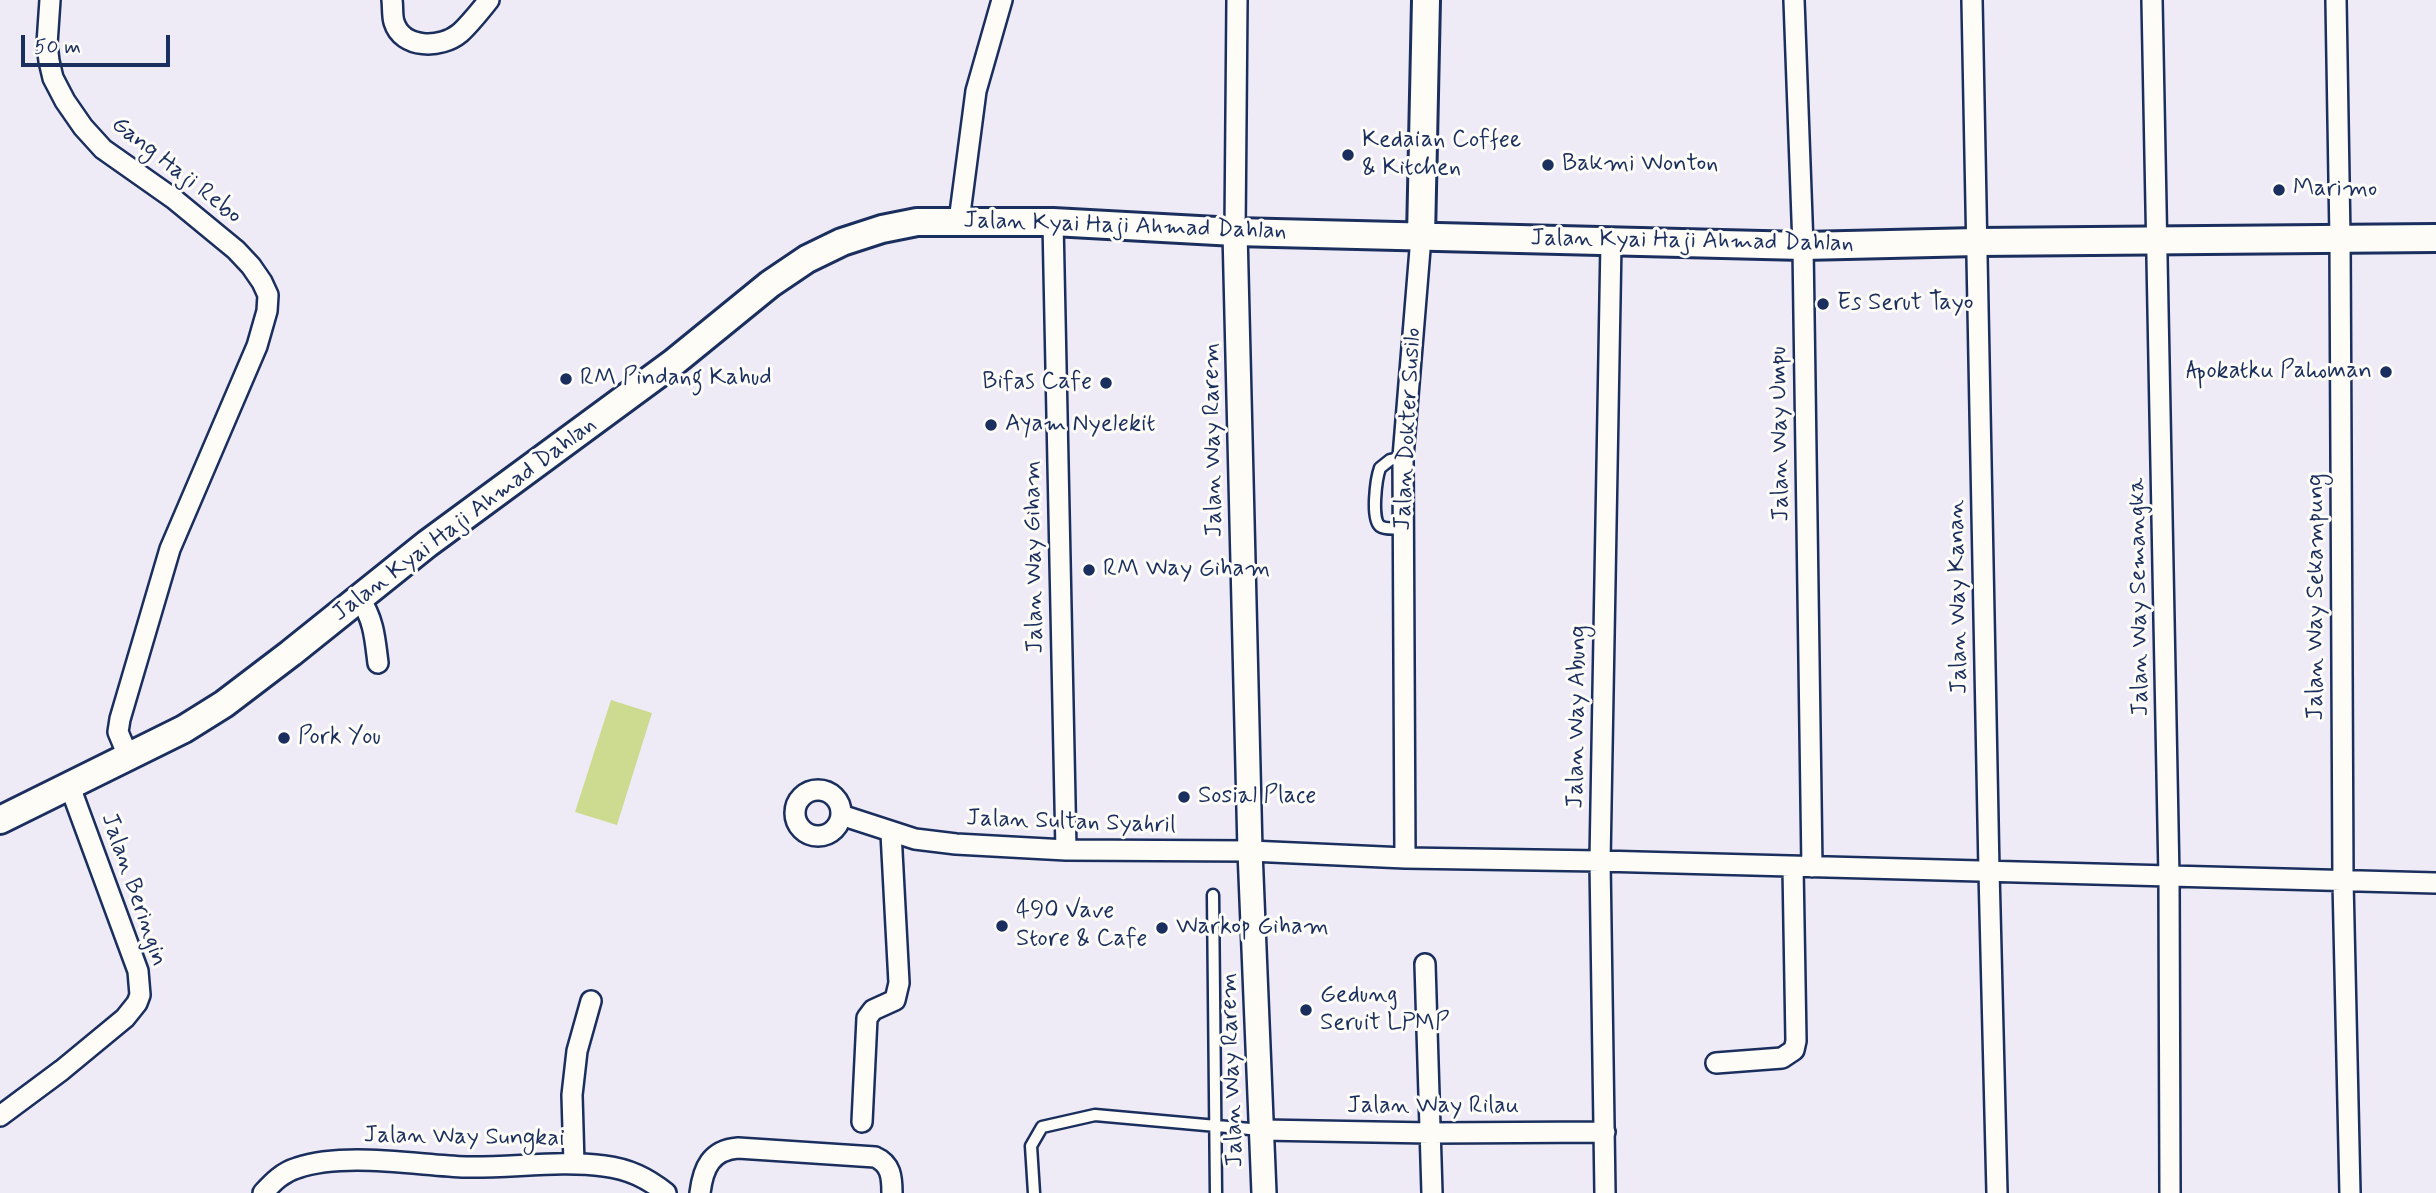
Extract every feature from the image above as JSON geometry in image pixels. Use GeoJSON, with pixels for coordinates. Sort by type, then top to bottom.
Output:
{"type":"FeatureCollection","features":[{"type":"Feature","properties":{"kind":"main road","name":"Jalan Dokter Susilo"},"geometry":{"type":"LineString","coordinates":[[1421,237],[1426,0]]}},
{"type":"Feature","properties":{"kind":"main road","name":"Jalan Kyai Haji Ahmad Dahlan"},"geometry":{"type":"LineString","coordinates":[[0,820],[184,729],[224,704],[427,544],[673,363],[769,284],[807,259],[842,242],[882,229],[917,222],[1053,222],[1235,232],[1803,246],[2436,238]]}},
{"type":"Feature","properties":{"kind":"street","name":"Gang Haji Rebo"},"geometry":{"type":"LineString","coordinates":[[50,0],[47,44],[53,78],[83,127],[103,149],[174,199],[236,250],[262,282],[268,295],[266,318],[257,346],[170,548],[120,719],[118,732],[128,756]]}},
{"type":"Feature","properties":{"kind":"street"},"geometry":{"type":"LineString","coordinates":[[392,0],[394,24],[410,42],[428,44],[445,43],[459,34],[489,0]]}},
{"type":"Feature","properties":{"kind":"street"},"geometry":{"type":"LineString","coordinates":[[959,221],[976,91],[1002,0]]}},
{"type":"Feature","properties":{"kind":"street"},"geometry":{"type":"LineString","coordinates":[[1235,232],[1237,0]]}},
{"type":"Feature","properties":{"kind":"street","name":"Jalan Way Umpu"},"geometry":{"type":"LineString","coordinates":[[1716,1063],[1782,1058],[1794,1050],[1796,1041],[1802,867],[1803,246],[1794,0]]}},
{"type":"Feature","properties":{"kind":"street","name":"Jalan Way Kanan"},"geometry":{"type":"LineString","coordinates":[[1972,0],[1997,1193]]}},
{"type":"Feature","properties":{"kind":"street","name":"Jalan Way Semangka"},"geometry":{"type":"LineString","coordinates":[[2152,0],[2169,877],[2170,1193]]}},
{"type":"Feature","properties":{"kind":"street","name":"Jalan Way Sekampung"},"geometry":{"type":"LineString","coordinates":[[2336,0],[2340,238],[2343,881],[2350,1193]]}},
{"type":"Feature","properties":{"kind":"street","name":"Jalan Way Giham"},"geometry":{"type":"LineString","coordinates":[[1053,222],[1066,850]]}},
{"type":"Feature","properties":{"kind":"street","name":"Jalan Way Rarem"},"geometry":{"type":"LineString","coordinates":[[1235,232],[1250,851],[1264,1193]]}},
{"type":"Feature","properties":{"kind":"street","name":"Jalan Dokter Susilo"},"geometry":{"type":"LineString","coordinates":[[1405,859],[1403,457],[1421,237]]}},
{"type":"Feature","properties":{"kind":"street","name":"Jalan Way Abung"},"geometry":{"type":"LineString","coordinates":[[1605,1193],[1600,861],[1611,242]]}},
{"type":"Feature","properties":{"kind":"street"},"geometry":{"type":"LineString","coordinates":[[360,599],[370,614],[374,628],[377,663]]}},
{"type":"Feature","properties":{"kind":"street","name":"Jalan Beringin"},"geometry":{"type":"LineString","coordinates":[[0,1116],[125,1018],[140,995],[138,971],[69,784]]}},
{"type":"Feature","properties":{"kind":"street","name":"Jalan Sultan Syahril"},"geometry":{"type":"LineString","coordinates":[[841,815],[915,839],[1066,850],[1250,851],[1405,859],[1600,861],[2436,883]]}},
{"type":"Feature","properties":{"kind":"street"},"geometry":{"type":"LineString","coordinates":[[862,1122],[867,1018],[873,1010],[895,1000],[899,983],[891,833]]}},
{"type":"Feature","properties":{"kind":"street"},"geometry":{"type":"LineString","coordinates":[[1425,964],[1432,1193]]}},
{"type":"Feature","properties":{"kind":"street"},"geometry":{"type":"LineString","coordinates":[[574,1164],[572,1095],[577,1051],[591,1001]]}},
{"type":"Feature","properties":{"kind":"street","name":"Jalan Way Rilau"},"geometry":{"type":"LineString","coordinates":[[1262,1130],[1605,1132]]}},
{"type":"Feature","properties":{"kind":"street"},"geometry":{"type":"LineString","coordinates":[[700,1193],[706,1167],[712,1158],[719,1152],[738,1148],[875,1157],[889,1170],[892,1193]]}},
{"type":"Feature","properties":{"kind":"street","name":"Jalan Way Sungkai"},"geometry":{"type":"LineString","coordinates":[[264,1193],[276,1179],[296,1168],[333,1162],[381,1161],[466,1167],[574,1164],[605,1166],[643,1175],[666,1193]]}},
{"type":"Feature","properties":{"kind":"lane"},"geometry":{"type":"LineString","coordinates":[[1403,457],[1385,462],[1380,468],[1374,514],[1381,527],[1404,528]]}},
{"type":"Feature","properties":{"kind":"lane"},"geometry":{"type":"LineString","coordinates":[[1213,895],[1216,1193]]}},
{"type":"Feature","properties":{"kind":"lane"},"geometry":{"type":"LineString","coordinates":[[1034,1193],[1031,1146],[1042,1127],[1095,1115],[1262,1130]]}},
{"type":"Feature","properties":{"kind":"green space"},"geometry":{"type":"Polygon","coordinates":[[[611,700],[652,713],[617,825],[575,812],[611,700]]]}},
{"type":"Feature","properties":{"kind":"place","name":"Kedaian Coffee & Kitchen"},"geometry":{"type":"Point","coordinates":[1348,155]}},
{"type":"Feature","properties":{"kind":"place","name":"Bakmi Wonton"},"geometry":{"type":"Point","coordinates":[1548,165]}},
{"type":"Feature","properties":{"kind":"place","name":"Marimo"},"geometry":{"type":"Point","coordinates":[2279,190]}},
{"type":"Feature","properties":{"kind":"place","name":"Es Serut Tayo"},"geometry":{"type":"Point","coordinates":[1823,304]}},
{"type":"Feature","properties":{"kind":"place","name":"Apokatku Pahoman"},"geometry":{"type":"Point","coordinates":[2386,372]}},
{"type":"Feature","properties":{"kind":"place","name":"RM Pindang Kahud"},"geometry":{"type":"Point","coordinates":[566,379]}},
{"type":"Feature","properties":{"kind":"place","name":"Bifas Cafe"},"geometry":{"type":"Point","coordinates":[1106,383]}},
{"type":"Feature","properties":{"kind":"place","name":"Ayam Nyelekit"},"geometry":{"type":"Point","coordinates":[991,425]}},
{"type":"Feature","properties":{"kind":"place","name":"RM Way Giham"},"geometry":{"type":"Point","coordinates":[1089,570]}},
{"type":"Feature","properties":{"kind":"place","name":"Pork You"},"geometry":{"type":"Point","coordinates":[284,738]}},
{"type":"Feature","properties":{"kind":"place","name":"Sosial Place"},"geometry":{"type":"Point","coordinates":[1184,797]}},
{"type":"Feature","properties":{"kind":"place","name":"490 Vave Store & Cafe"},"geometry":{"type":"Point","coordinates":[1002,926]}},
{"type":"Feature","properties":{"kind":"place","name":"Warkop Giham"},"geometry":{"type":"Point","coordinates":[1162,928]}},
{"type":"Feature","properties":{"kind":"place","name":"Gedung Seruit LPMP"},"geometry":{"type":"Point","coordinates":[1306,1010]}}]}
